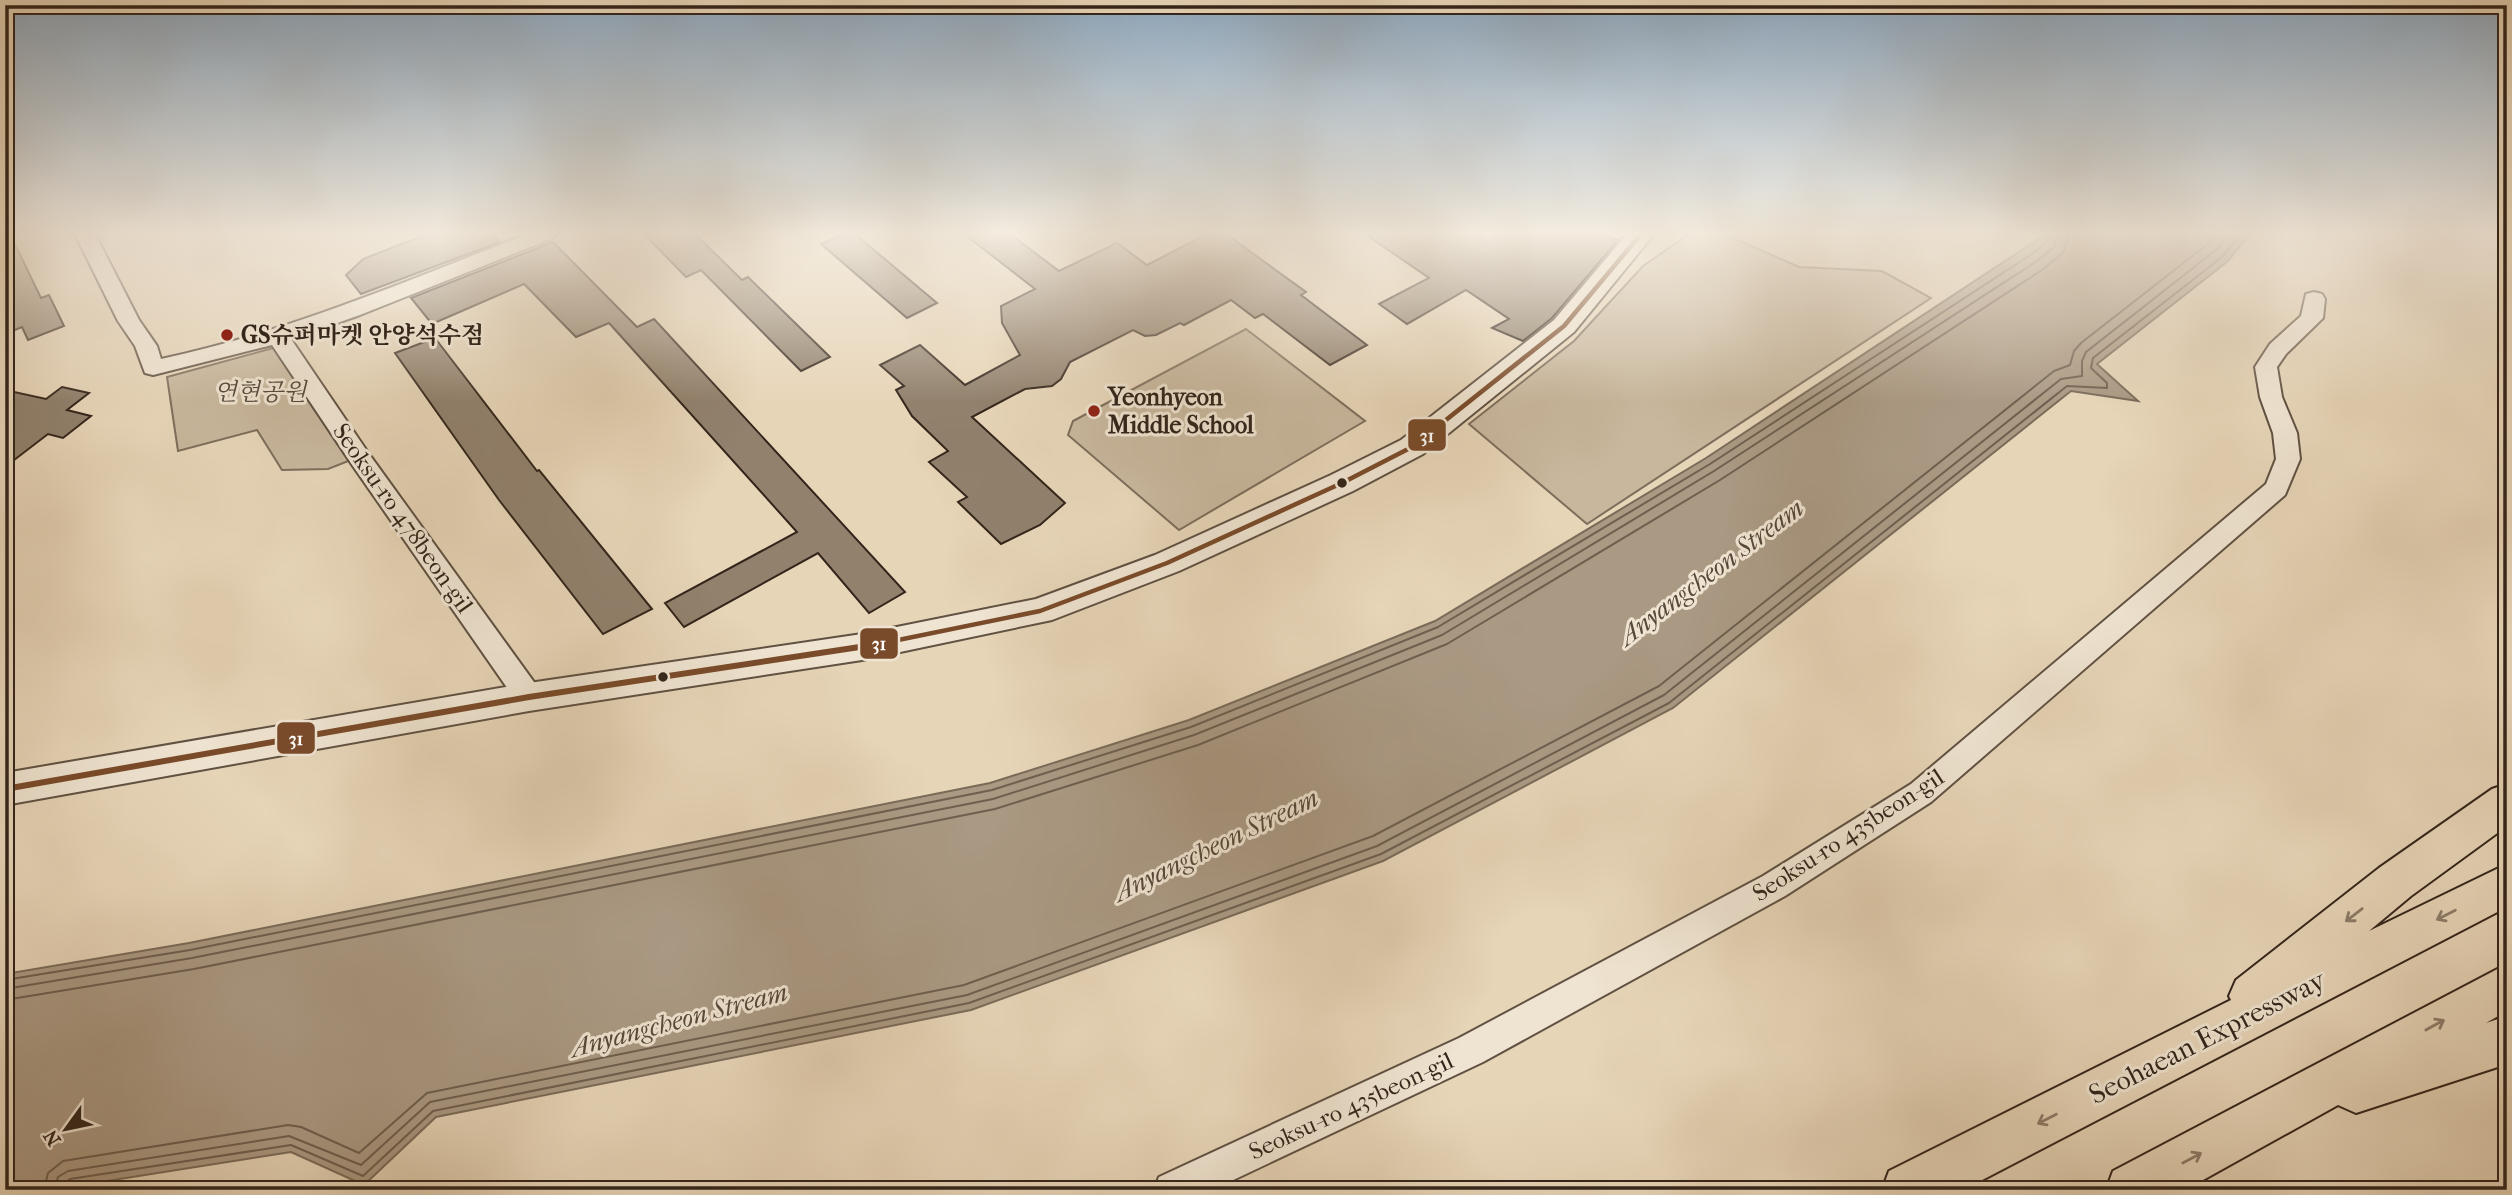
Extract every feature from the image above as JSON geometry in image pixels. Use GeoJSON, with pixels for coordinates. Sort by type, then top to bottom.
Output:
{"type":"FeatureCollection","features":[{"type":"Feature","properties":{"kind":"highway"},"geometry":{"type":"LineString","coordinates":[[2186,1048],[2395,882],[2507,802]]}},
{"type":"Feature","properties":{"kind":"highway","name":"Seohaean Expressway"},"geometry":{"type":"LineString","coordinates":[[1908,1190],[2507,884]]}},
{"type":"Feature","properties":{"kind":"highway"},"geometry":{"type":"LineString","coordinates":[[2132,1190],[2507,986]]}},
{"type":"Feature","properties":{"kind":"highway"},"geometry":{"type":"LineString","coordinates":[[2271,1116],[2507,1040]]}},
{"type":"Feature","properties":{"kind":"street"},"geometry":{"type":"LineString","coordinates":[[113,290],[146,346],[153,368],[210,358],[278,337],[401,290]]}},
{"type":"Feature","properties":{"kind":"street"},"geometry":{"type":"LineString","coordinates":[[5,789],[530,697],[862,647],[1040,611],[1167,564],[1342,483],[1412,447],[1564,326],[1594,290]]}},
{"type":"Feature","properties":{"kind":"street","name":"Seoksu-ro 435beon-gil"},"geometry":{"type":"LineString","coordinates":[[1172,1190],[1483,1043],[1774,886],[1922,793],[2276,489],[2288,459],[2285,433],[2271,397],[2266,367],[2278,349],[2312,318],[2314,299]]}},
{"type":"Feature","properties":{"kind":"street","name":"Seoksu-ro 478beon-gil"},"geometry":{"type":"LineString","coordinates":[[278,337],[361,460],[530,697]]}},
{"type":"Feature","properties":{"kind":"green space"},"geometry":{"type":"Polygon","coordinates":[[[1621,290],[1916,290],[1931,298],[1587,524],[1469,424],[1574,341],[1621,290]]]}},
{"type":"Feature","properties":{"kind":"green space"},"geometry":{"type":"Polygon","coordinates":[[[1246,329],[1365,421],[1179,530],[1068,435],[1073,421],[1246,329]]]}},
{"type":"Feature","properties":{"kind":"green space","name":"연현공원"},"geometry":{"type":"Polygon","coordinates":[[[277,347],[351,460],[328,469],[282,470],[257,430],[178,451],[167,377],[277,347]]]}},
{"type":"Feature","properties":{"kind":"water","name":"Anyangcheon Stream"},"geometry":{"type":"Polygon","coordinates":[[[1961,290],[2191,290],[2097,364],[2138,401],[2071,391],[1673,708],[1383,861],[971,1010],[436,1117],[364,1185],[291,1152],[50,1190],[5,1190],[5,974],[189,943],[990,783],[1189,720],[1435,621],[1706,458],[1961,290]]]}},
{"type":"Feature","properties":{"kind":"building"},"geometry":{"type":"Polygon","coordinates":[[[5,290],[37,290],[41,298],[49,295],[64,326],[28,340],[22,327],[5,334],[5,290]]]}},
{"type":"Feature","properties":{"kind":"building"},"geometry":{"type":"Polygon","coordinates":[[[358,290],[372,290],[361,294],[358,290]]]}},
{"type":"Feature","properties":{"kind":"building"},"geometry":{"type":"Polygon","coordinates":[[[432,290],[511,290],[432,324],[411,298],[432,290]]]}},
{"type":"Feature","properties":{"kind":"building"},"geometry":{"type":"Polygon","coordinates":[[[530,290],[600,290],[637,327],[654,319],[905,592],[869,613],[818,553],[684,627],[665,603],[797,532],[609,323],[576,337],[530,290]]]}},
{"type":"Feature","properties":{"kind":"building"},"geometry":{"type":"Polygon","coordinates":[[[721,290],[761,290],[830,357],[801,371],[721,290]]]}},
{"type":"Feature","properties":{"kind":"building"},"geometry":{"type":"Polygon","coordinates":[[[874,290],[921,290],[937,303],[907,318],[874,290]]]}},
{"type":"Feature","properties":{"kind":"building"},"geometry":{"type":"Polygon","coordinates":[[[1033,290],[1303,290],[1306,292],[1301,295],[1367,345],[1330,365],[1263,314],[1255,318],[1231,300],[1184,325],[1180,323],[1156,335],[1145,336],[1133,330],[1070,362],[1061,379],[1052,386],[1025,389],[972,417],[1065,503],[1040,525],[1001,544],[958,502],[967,497],[929,462],[948,451],[912,416],[896,390],[904,386],[880,365],[920,345],[965,385],[1020,355],[1002,323],[1001,306],[1033,290]]]}},
{"type":"Feature","properties":{"kind":"building"},"geometry":{"type":"Polygon","coordinates":[[[1406,290],[1576,290],[1552,318],[1523,341],[1492,328],[1509,319],[1466,290],[1407,324],[1379,304],[1406,290]]]}},
{"type":"Feature","properties":{"kind":"building"},"geometry":{"type":"Polygon","coordinates":[[[435,338],[537,471],[539,470],[652,609],[603,634],[499,500],[395,353],[435,338]]]}},
{"type":"Feature","properties":{"kind":"building"},"geometry":{"type":"Polygon","coordinates":[[[62,387],[89,393],[67,410],[91,416],[63,438],[48,434],[5,467],[5,390],[46,399],[62,387]]]}},
{"type":"Feature","properties":{"kind":"transit line","name":"31"},"geometry":{"type":"LineString","coordinates":[[5,789],[529,697],[862,647],[1040,611],[1167,563],[1342,483],[1412,447],[1564,326],[1594,290]]}},
{"type":"Feature","properties":{"kind":"place","name":"GS슈퍼마켓 안양석수점"},"geometry":{"type":"Point","coordinates":[227,335]}},
{"type":"Feature","properties":{"kind":"place","name":"Yeonhyeon Middle School"},"geometry":{"type":"Point","coordinates":[1094,411]}}]}
